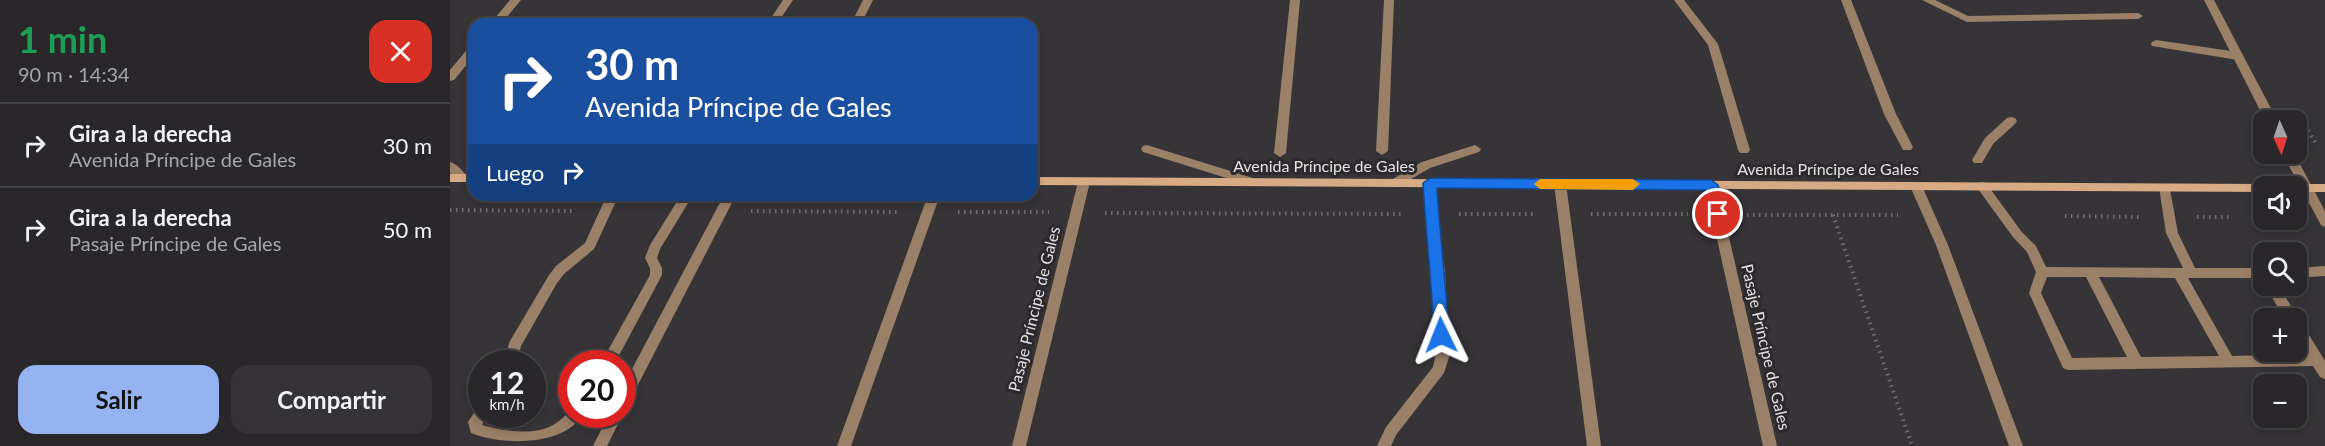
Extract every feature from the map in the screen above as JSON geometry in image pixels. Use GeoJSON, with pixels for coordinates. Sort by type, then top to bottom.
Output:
{"type":"FeatureCollection","features":[{"type":"Feature","properties":{"kind":"main road","name":"Avenida Príncipe de Gales"},"geometry":{"type":"LineString","coordinates":[[1038,181],[2253,188]]}},
{"type":"Feature","properties":{"kind":"main road"},"geometry":{"type":"LineString","coordinates":[[2307,188],[2325,188]]}},
{"type":"Feature","properties":{"kind":"street"},"geometry":{"type":"LineString","coordinates":[[500,18],[516,0]]}},
{"type":"Feature","properties":{"kind":"street"},"geometry":{"type":"LineString","coordinates":[[776,18],[788,0]]}},
{"type":"Feature","properties":{"kind":"street"},"geometry":{"type":"LineString","coordinates":[[859,18],[868,0]]}},
{"type":"Feature","properties":{"kind":"street"},"geometry":{"type":"LineString","coordinates":[[1280,153],[1295,0]]}},
{"type":"Feature","properties":{"kind":"street"},"geometry":{"type":"LineString","coordinates":[[1382,151],[1389,0]]}},
{"type":"Feature","properties":{"kind":"street"},"geometry":{"type":"LineString","coordinates":[[1679,0],[1713,44],[1744,150]]}},
{"type":"Feature","properties":{"kind":"street"},"geometry":{"type":"LineString","coordinates":[[1846,0],[1890,114],[1907,147]]}},
{"type":"Feature","properties":{"kind":"street"},"geometry":{"type":"LineString","coordinates":[[1926,0],[1957,16],[1975,20],[2138,16]]}},
{"type":"Feature","properties":{"kind":"street"},"geometry":{"type":"LineString","coordinates":[[2209,0],[2266,110]]}},
{"type":"Feature","properties":{"kind":"street"},"geometry":{"type":"LineString","coordinates":[[2156,44],[2238,56]]}},
{"type":"Feature","properties":{"kind":"street"},"geometry":{"type":"LineString","coordinates":[[450,77],[468,56]]}},
{"type":"Feature","properties":{"kind":"street"},"geometry":{"type":"LineString","coordinates":[[1978,160],[1989,141],[2011,121]]}},
{"type":"Feature","properties":{"kind":"street"},"geometry":{"type":"LineString","coordinates":[[1147,149],[1252,182]]}},
{"type":"Feature","properties":{"kind":"street"},"geometry":{"type":"LineString","coordinates":[[1395,183],[1426,165],[1475,149]]}},
{"type":"Feature","properties":{"kind":"street"},"geometry":{"type":"LineString","coordinates":[[450,166],[462,178]]}},
{"type":"Feature","properties":{"kind":"street","name":"Pasaje Príncipe de Gales"},"geometry":{"type":"LineString","coordinates":[[1019,446],[1084,182]]}},
{"type":"Feature","properties":{"kind":"street"},"geometry":{"type":"LineString","coordinates":[[1384,446],[1391,431],[1439,369],[1442,357],[1438,270],[1430,183]]}},
{"type":"Feature","properties":{"kind":"street"},"geometry":{"type":"LineString","coordinates":[[1560,184],[1594,446]]}},
{"type":"Feature","properties":{"kind":"street","name":"Pasaje Príncipe de Gales"},"geometry":{"type":"LineString","coordinates":[[1711,185],[1770,446]]}},
{"type":"Feature","properties":{"kind":"street"},"geometry":{"type":"LineString","coordinates":[[1916,186],[1930,215],[2016,446]]}},
{"type":"Feature","properties":{"kind":"street"},"geometry":{"type":"LineString","coordinates":[[1982,186],[2017,234],[2032,249],[2042,272],[2035,293],[2068,364],[2317,360]]}},
{"type":"Feature","properties":{"kind":"street"},"geometry":{"type":"LineString","coordinates":[[2165,187],[2172,233],[2184,272],[2229,362]]}},
{"type":"Feature","properties":{"kind":"street"},"geometry":{"type":"LineString","coordinates":[[2307,196],[2325,222]]}},
{"type":"Feature","properties":{"kind":"street"},"geometry":{"type":"LineString","coordinates":[[513,350],[553,279],[560,270],[590,246],[611,201]]}},
{"type":"Feature","properties":{"kind":"street"},"geometry":{"type":"LineString","coordinates":[[615,350],[656,275],[656,268],[651,258],[654,248],[683,201]]}},
{"type":"Feature","properties":{"kind":"street"},"geometry":{"type":"LineString","coordinates":[[636,375],[727,201]]}},
{"type":"Feature","properties":{"kind":"street"},"geometry":{"type":"LineString","coordinates":[[844,446],[932,201]]}},
{"type":"Feature","properties":{"kind":"street"},"geometry":{"type":"LineString","coordinates":[[2307,272],[2325,271]]}},
{"type":"Feature","properties":{"kind":"street"},"geometry":{"type":"LineString","coordinates":[[2042,272],[2253,273]]}},
{"type":"Feature","properties":{"kind":"street"},"geometry":{"type":"LineString","coordinates":[[2090,272],[2137,363]]}},
{"type":"Feature","properties":{"kind":"street"},"geometry":{"type":"LineString","coordinates":[[2307,344],[2325,373]]}},
{"type":"Feature","properties":{"kind":"street"},"geometry":{"type":"LineString","coordinates":[[476,428],[490,435],[549,434],[559,428]]}},
{"type":"Feature","properties":{"kind":"street"},"geometry":{"type":"LineString","coordinates":[[600,446],[609,428]]}},
{"type":"Feature","properties":{"kind":"path"},"geometry":{"type":"LineString","coordinates":[[450,210],[607,211]]}},
{"type":"Feature","properties":{"kind":"path"},"geometry":{"type":"LineString","coordinates":[[722,211],[1930,215]]}},
{"type":"Feature","properties":{"kind":"path"},"geometry":{"type":"LineString","coordinates":[[1833,215],[1912,446]]}},
{"type":"Feature","properties":{"kind":"path"},"geometry":{"type":"LineString","coordinates":[[2058,216],[2240,217]]}},
{"type":"Feature","properties":{"kind":"slow traffic"},"geometry":{"type":"LineString","coordinates":[[1540,184],[1633,184]]}},
{"type":"Feature","properties":{"kind":"route"},"geometry":{"type":"LineString","coordinates":[[1441,335],[1430,183],[1711,185],[1718,214]]}}]}
